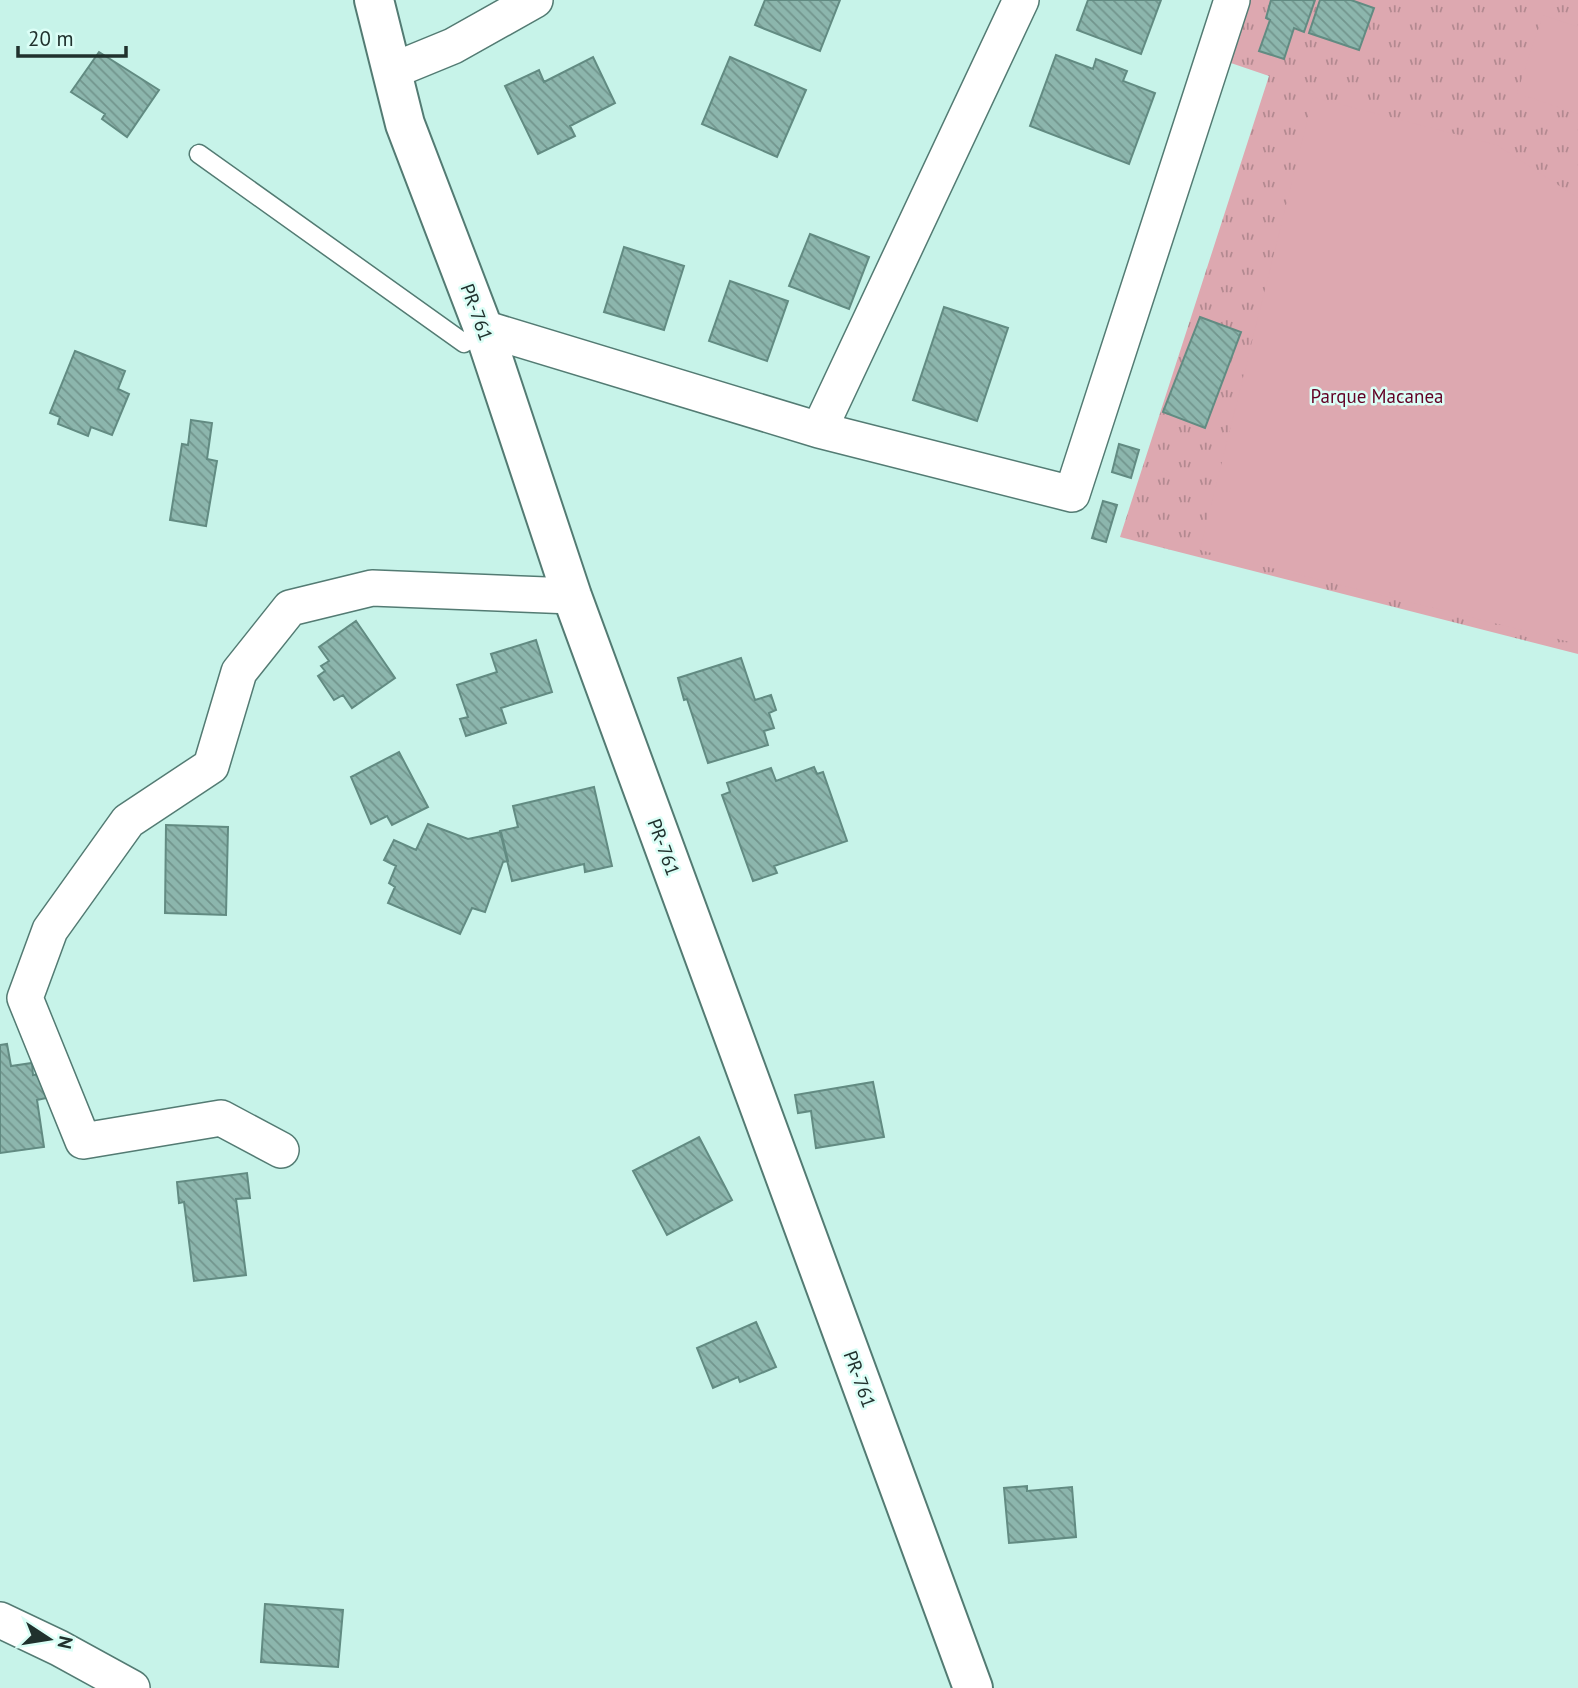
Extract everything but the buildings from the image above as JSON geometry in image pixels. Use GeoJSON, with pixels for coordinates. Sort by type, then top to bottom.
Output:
{"type":"FeatureCollection","features":[{"type":"Feature","properties":{"kind":"street","name":"PR-761"},"geometry":{"type":"LineString","coordinates":[[374,0],[405,124],[483,328],[572,596],[973,1688]]}},
{"type":"Feature","properties":{"kind":"street"},"geometry":{"type":"LineString","coordinates":[[392,71],[453,46],[535,0]]}},
{"type":"Feature","properties":{"kind":"street"},"geometry":{"type":"LineString","coordinates":[[819,430],[1021,0]]}},
{"type":"Feature","properties":{"kind":"street"},"geometry":{"type":"LineString","coordinates":[[483,328],[819,430],[1072,494],[1232,0]]}},
{"type":"Feature","properties":{"kind":"street"},"geometry":{"type":"LineString","coordinates":[[281,1150],[221,1118],[83,1141],[25,998],[50,930],[128,821],[211,766],[239,672],[290,608],[372,588],[572,596]]}},
{"type":"Feature","properties":{"kind":"street"},"geometry":{"type":"LineString","coordinates":[[0,1620],[59,1648],[132,1688]]}},
{"type":"Feature","properties":{"kind":"lane"},"geometry":{"type":"LineString","coordinates":[[199,154],[464,344],[483,328]]}},
{"type":"Feature","properties":{"kind":"green space","name":"Parque Macanea"},"geometry":{"type":"Polygon","coordinates":[[[1244,0],[1578,0],[1578,654],[1120,537],[1269,76],[1225,61],[1244,0]]]}},
{"type":"Feature","properties":{"kind":"green space"},"geometry":{"type":"Polygon","coordinates":[[[1543,15],[1578,27],[1578,114],[1517,93],[1543,15]]]}},
{"type":"Feature","properties":{"kind":"green space","name":"Parque Macanea"},"geometry":{"type":"Polygon","coordinates":[[[1313,97],[1497,145],[1578,198],[1578,644],[1200,550],[1313,97]]]}}]}
